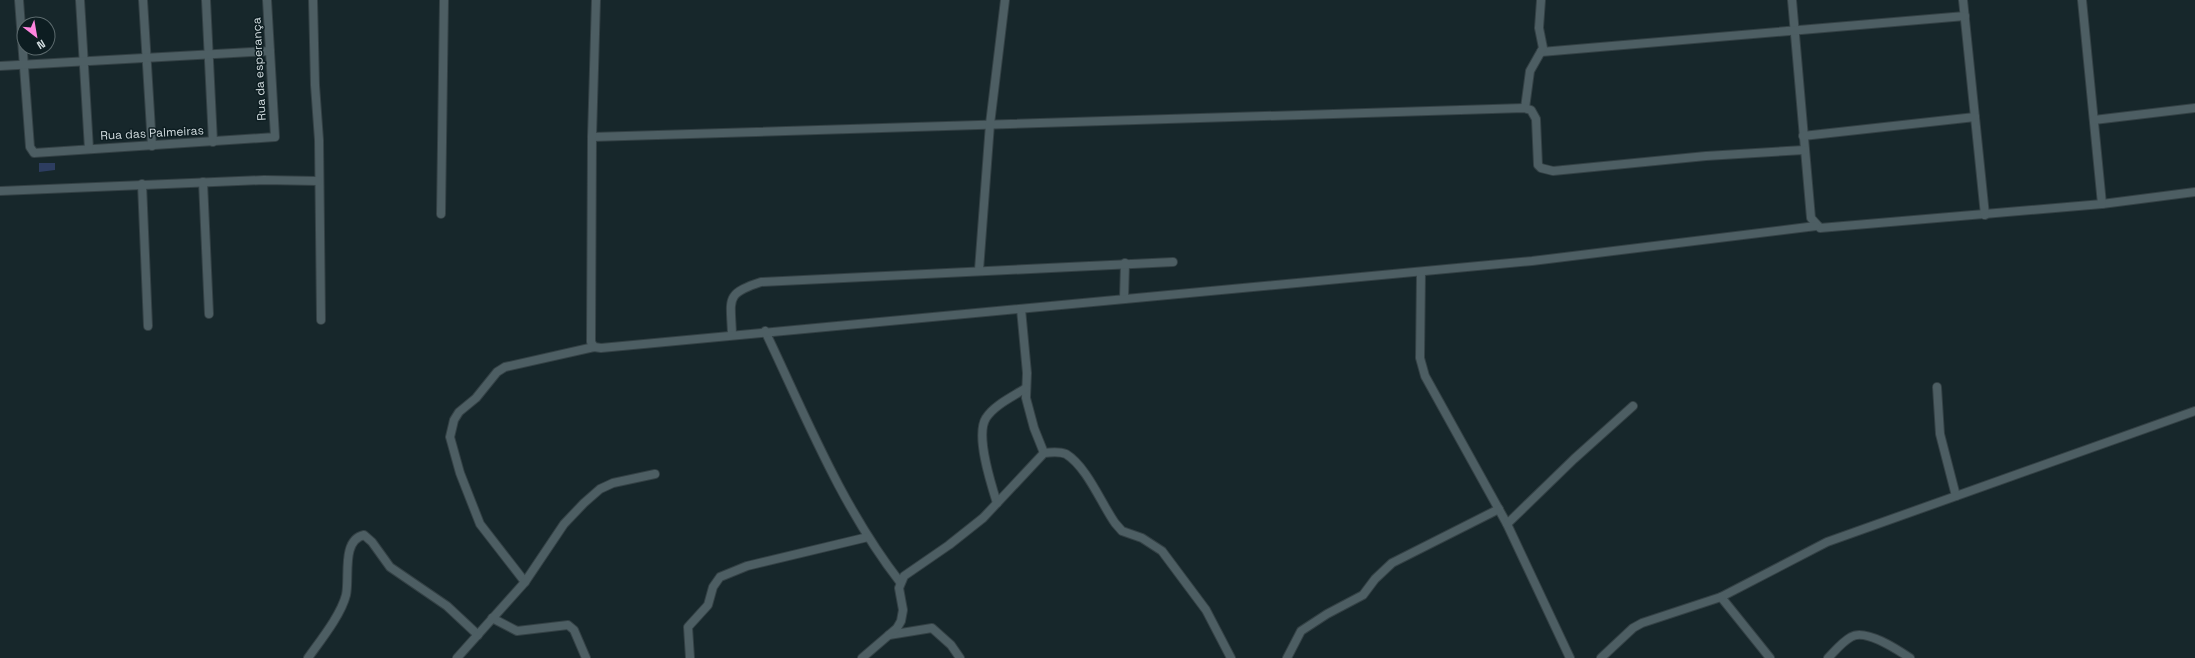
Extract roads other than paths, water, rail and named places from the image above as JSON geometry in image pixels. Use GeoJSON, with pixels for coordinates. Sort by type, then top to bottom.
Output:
{"type":"FeatureCollection","features":[{"type":"Feature","properties":{"kind":"street"},"geometry":{"type":"LineString","coordinates":[[19,0],[24,65]]}},
{"type":"Feature","properties":{"kind":"street"},"geometry":{"type":"LineString","coordinates":[[80,0],[89,149]]}},
{"type":"Feature","properties":{"kind":"street"},"geometry":{"type":"LineString","coordinates":[[143,0],[152,146]]}},
{"type":"Feature","properties":{"kind":"street"},"geometry":{"type":"LineString","coordinates":[[206,0],[213,142]]}},
{"type":"Feature","properties":{"kind":"street","name":"Rua da esperança"},"geometry":{"type":"LineString","coordinates":[[268,0],[275,137]]}},
{"type":"Feature","properties":{"kind":"street"},"geometry":{"type":"LineString","coordinates":[[313,0],[315,85],[319,140],[318,181],[321,238],[321,320]]}},
{"type":"Feature","properties":{"kind":"street"},"geometry":{"type":"LineString","coordinates":[[441,214],[444,0]]}},
{"type":"Feature","properties":{"kind":"street"},"geometry":{"type":"LineString","coordinates":[[594,347],[591,342],[592,137],[596,0]]}},
{"type":"Feature","properties":{"kind":"street"},"geometry":{"type":"LineString","coordinates":[[979,270],[990,124],[1005,0]]}},
{"type":"Feature","properties":{"kind":"street"},"geometry":{"type":"LineString","coordinates":[[1526,108],[1530,71],[1543,48],[1539,28],[1542,0]]}},
{"type":"Feature","properties":{"kind":"street"},"geometry":{"type":"LineString","coordinates":[[1792,0],[1811,218],[1816,226]]}},
{"type":"Feature","properties":{"kind":"street"},"geometry":{"type":"LineString","coordinates":[[1963,0],[1985,215]]}},
{"type":"Feature","properties":{"kind":"street"},"geometry":{"type":"LineString","coordinates":[[2082,0],[2102,204]]}},
{"type":"Feature","properties":{"kind":"street"},"geometry":{"type":"LineString","coordinates":[[1541,52],[1794,32],[1964,16]]}},
{"type":"Feature","properties":{"kind":"street"},"geometry":{"type":"LineString","coordinates":[[0,66],[83,60],[270,51]]}},
{"type":"Feature","properties":{"kind":"street","name":"Rua das Palmeiras"},"geometry":{"type":"LineString","coordinates":[[24,65],[31,150],[34,153],[275,137]]}},
{"type":"Feature","properties":{"kind":"street"},"geometry":{"type":"LineString","coordinates":[[592,137],[1526,108],[1532,110],[1536,119],[1538,165],[1541,168],[1553,171],[1706,156],[1804,150]]}},
{"type":"Feature","properties":{"kind":"street"},"geometry":{"type":"LineString","coordinates":[[2094,121],[2195,109]]}},
{"type":"Feature","properties":{"kind":"street"},"geometry":{"type":"LineString","coordinates":[[1803,136],[1975,117]]}},
{"type":"Feature","properties":{"kind":"street"},"geometry":{"type":"LineString","coordinates":[[0,191],[264,180],[318,181]]}},
{"type":"Feature","properties":{"kind":"street"},"geometry":{"type":"LineString","coordinates":[[204,182],[209,314]]}},
{"type":"Feature","properties":{"kind":"street"},"geometry":{"type":"LineString","coordinates":[[142,184],[148,326]]}},
{"type":"Feature","properties":{"kind":"street"},"geometry":{"type":"LineString","coordinates":[[525,582],[480,524],[460,473],[450,437],[451,429],[459,412],[476,398],[501,369],[594,347],[601,348],[732,334],[1421,272],[1602,254],[1694,240],[1816,226],[1824,229],[1985,215],[2102,204],[2195,192]]}},
{"type":"Feature","properties":{"kind":"street"},"geometry":{"type":"LineString","coordinates":[[732,334],[733,297],[743,288],[761,282],[979,270],[1173,262]]}},
{"type":"Feature","properties":{"kind":"street"},"geometry":{"type":"LineString","coordinates":[[1124,299],[1125,263]]}},
{"type":"Feature","properties":{"kind":"street"},"geometry":{"type":"LineString","coordinates":[[1421,272],[1420,358],[1422,367],[1507,524],[1569,658]]}},
{"type":"Feature","properties":{"kind":"street"},"geometry":{"type":"LineString","coordinates":[[1021,308],[1027,373],[1026,388],[1028,408],[1044,453]]}},
{"type":"Feature","properties":{"kind":"street"},"geometry":{"type":"LineString","coordinates":[[765,331],[810,428],[868,537],[878,554],[900,582]]}},
{"type":"Feature","properties":{"kind":"street"},"geometry":{"type":"LineString","coordinates":[[1936,387],[1940,434],[1956,496]]}},
{"type":"Feature","properties":{"kind":"street"},"geometry":{"type":"LineString","coordinates":[[997,503],[984,456],[985,420],[991,413],[1026,388]]}},
{"type":"Feature","properties":{"kind":"street"},"geometry":{"type":"LineString","coordinates":[[1507,524],[1574,459],[1633,406]]}},
{"type":"Feature","properties":{"kind":"street"},"geometry":{"type":"LineString","coordinates":[[1601,658],[1623,637],[1642,623],[1721,597],[1827,542],[2195,411]]}},
{"type":"Feature","properties":{"kind":"street"},"geometry":{"type":"LineString","coordinates":[[862,658],[897,628],[902,616],[899,593],[900,582],[914,567],[949,545],[984,518],[1044,453],[1057,452],[1065,454],[1080,468],[1115,523],[1122,531],[1142,538],[1162,551],[1206,610],[1231,658]]}},
{"type":"Feature","properties":{"kind":"street"},"geometry":{"type":"LineString","coordinates":[[457,658],[525,582],[564,524],[589,498],[613,482],[655,474]]}},
{"type":"Feature","properties":{"kind":"street"},"geometry":{"type":"LineString","coordinates":[[1287,658],[1301,631],[1327,614],[1363,595],[1375,579],[1392,563],[1499,509]]}},
{"type":"Feature","properties":{"kind":"street"},"geometry":{"type":"LineString","coordinates":[[308,658],[333,623],[342,606],[346,596],[349,556],[352,542],[358,536],[364,535],[372,542],[390,567],[447,606],[478,635]]}},
{"type":"Feature","properties":{"kind":"street"},"geometry":{"type":"LineString","coordinates":[[690,658],[688,627],[708,606],[713,587],[720,577],[747,566],[868,537]]}},
{"type":"Feature","properties":{"kind":"street"},"geometry":{"type":"LineString","coordinates":[[1721,597],[1770,658]]}},
{"type":"Feature","properties":{"kind":"street"},"geometry":{"type":"LineString","coordinates":[[492,618],[517,631],[568,625],[574,630],[586,658]]}},
{"type":"Feature","properties":{"kind":"street"},"geometry":{"type":"LineString","coordinates":[[888,635],[932,628],[951,644],[960,658]]}},
{"type":"Feature","properties":{"kind":"street"},"geometry":{"type":"LineString","coordinates":[[1828,658],[1851,637],[1860,634],[1873,637],[1899,650],[1910,658]]}},
{"type":"Feature","properties":{"kind":"water"},"geometry":{"type":"Polygon","coordinates":[[[39,163],[55,163],[55,170],[39,172],[39,163]]]}}]}
